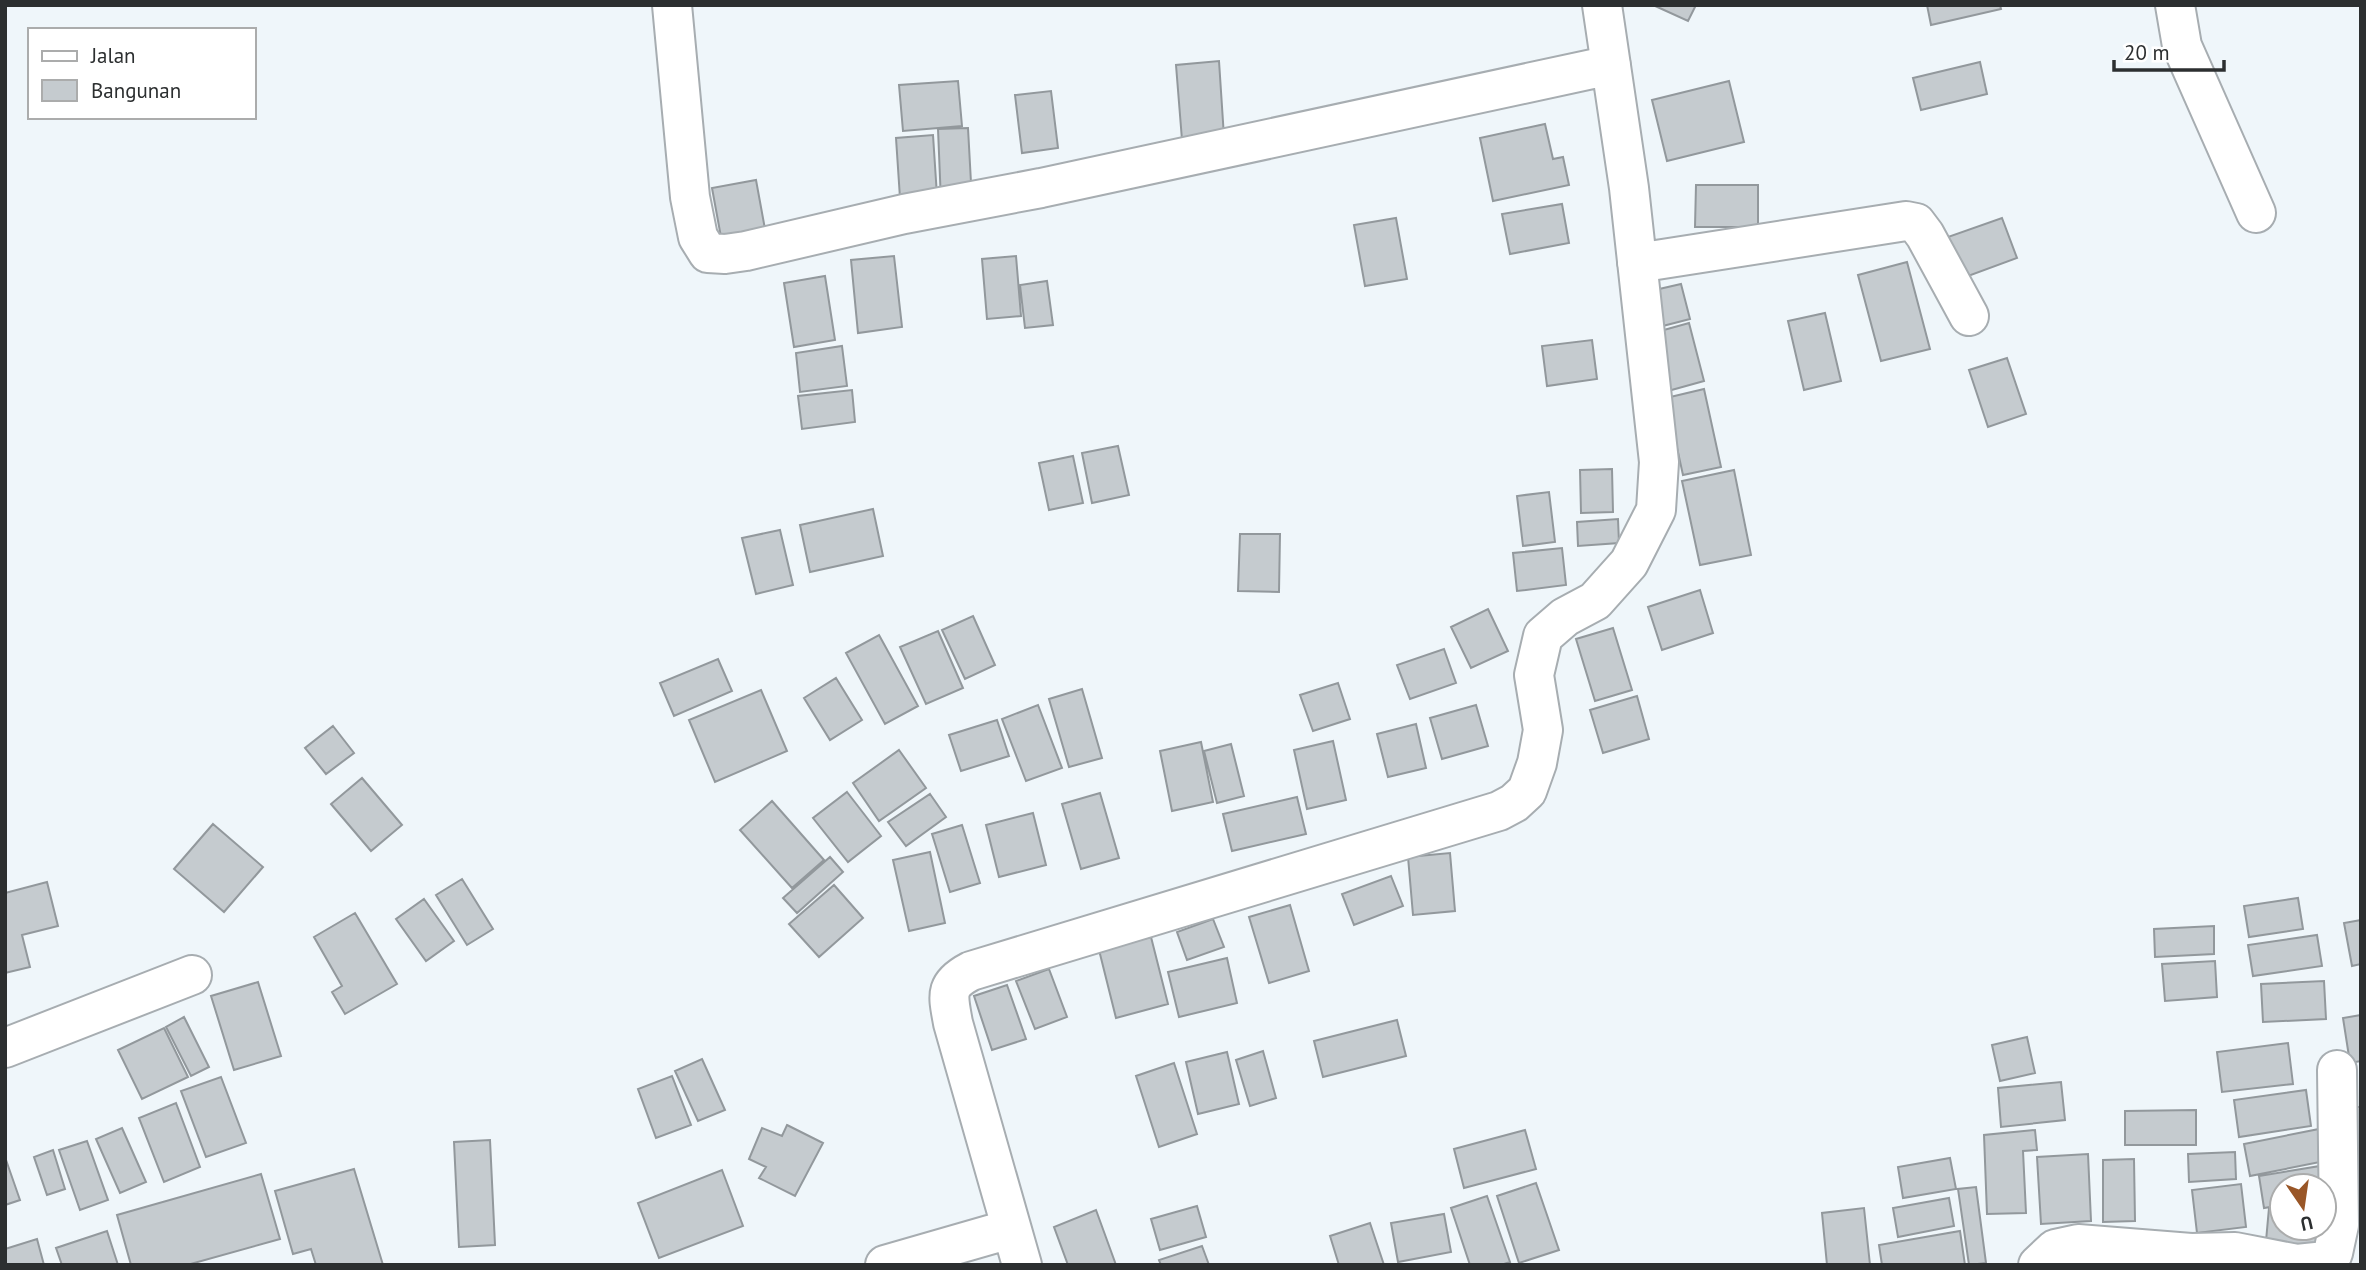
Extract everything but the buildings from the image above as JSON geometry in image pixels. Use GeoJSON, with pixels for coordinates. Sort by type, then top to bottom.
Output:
{"type":"FeatureCollection","features":[{"type":"Feature","properties":{"kind":"street"},"geometry":{"type":"LineString","coordinates":[[671,5],[690,197],[698,237],[708,253],[746,251],[904,214],[1041,188],[1611,65]]}},
{"type":"Feature","properties":{"kind":"street"},"geometry":{"type":"LineString","coordinates":[[1022,1265],[953,1023],[949,991],[952,983],[971,971],[1499,811],[1514,803],[1527,791],[1537,763],[1543,730],[1534,675],[1543,636],[1565,617],[1595,601],[1629,563],[1656,510],[1659,462],[1629,187],[1602,5]]}},
{"type":"Feature","properties":{"kind":"street"},"geometry":{"type":"LineString","coordinates":[[2175,5],[2182,46],[2256,213]]}},
{"type":"Feature","properties":{"kind":"street"},"geometry":{"type":"LineString","coordinates":[[1637,263],[1906,221],[1916,223],[1925,235],[1969,316]]}},
{"type":"Feature","properties":{"kind":"street"},"geometry":{"type":"LineString","coordinates":[[5,1048],[192,975]]}},
{"type":"Feature","properties":{"kind":"street"},"geometry":{"type":"LineString","coordinates":[[2039,1265],[2055,1249],[2078,1244],[2191,1252],[2235,1252],[2297,1264],[2326,1261],[2333,1253],[2339,1225],[2337,1070]]}},
{"type":"Feature","properties":{"kind":"street"},"geometry":{"type":"LineString","coordinates":[[885,1265],[1010,1228]]}}]}
